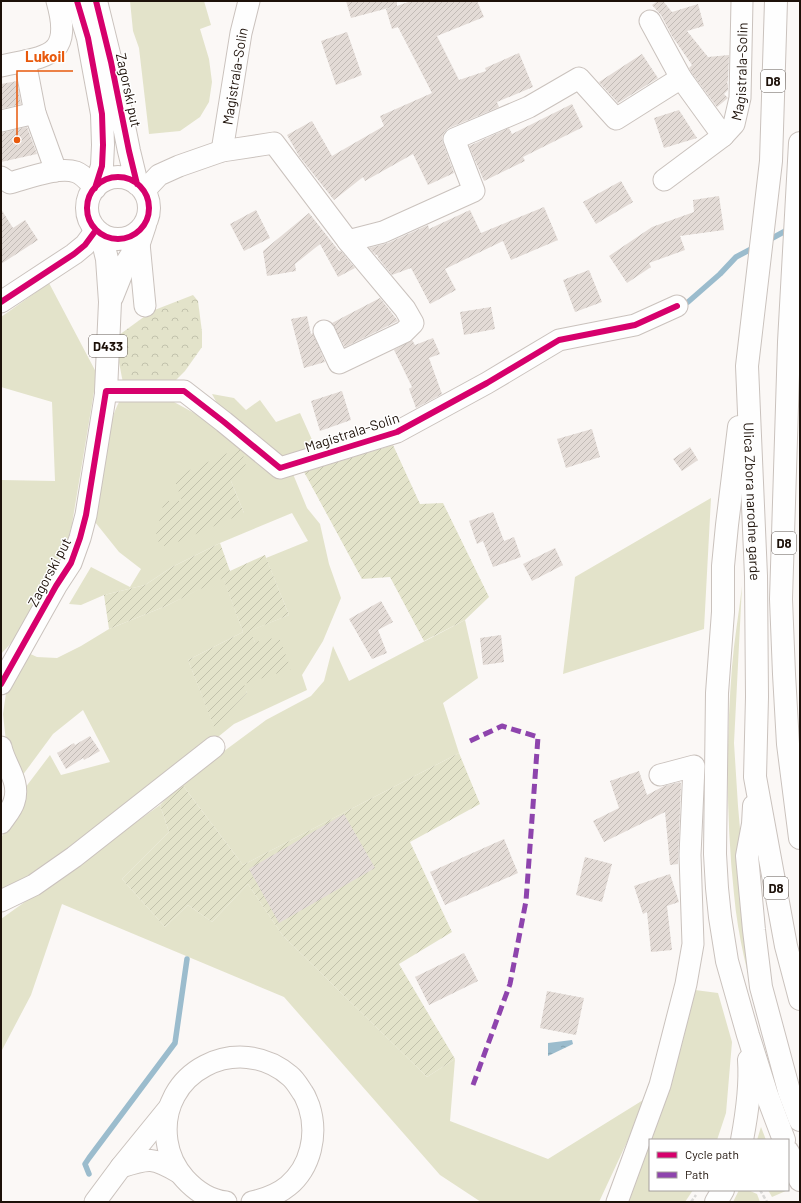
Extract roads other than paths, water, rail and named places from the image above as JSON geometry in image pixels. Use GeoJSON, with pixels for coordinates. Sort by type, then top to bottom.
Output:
{"type":"FeatureCollection","features":[{"type":"Feature","properties":{"kind":"main road","name":"D433"},"geometry":{"type":"LineString","coordinates":[[77,1],[88,38],[102,114],[102,166],[88,205],[88,214],[91,223],[99,232]]}},
{"type":"Feature","properties":{"kind":"main road","name":"Zagorski put"},"geometry":{"type":"LineString","coordinates":[[96,1],[111,62],[129,151],[141,187]]}},
{"type":"Feature","properties":{"kind":"main road","name":"Ulica Zbora narodne garde"},"geometry":{"type":"LineString","coordinates":[[776,1],[771,161],[747,366],[756,576],[757,697],[755,777],[786,946],[800,999]]}},
{"type":"Feature","properties":{"kind":"main road","name":"Ulica Zbora narodne garde"},"geometry":{"type":"LineString","coordinates":[[800,152],[790,342],[782,599],[788,744],[800,838]]}},
{"type":"Feature","properties":{"kind":"main road"},"geometry":{"type":"LineString","coordinates":[[95,188],[102,182],[116,178],[129,179],[141,187]]}},
{"type":"Feature","properties":{"kind":"main road","name":"D433"},"geometry":{"type":"LineString","coordinates":[[141,187],[149,201],[150,211],[147,221]]}},
{"type":"Feature","properties":{"kind":"main road"},"geometry":{"type":"LineString","coordinates":[[99,232],[111,239],[122,239],[132,236],[141,230],[147,221]]}},
{"type":"Feature","properties":{"kind":"main road","name":"Zagorski put"},"geometry":{"type":"LineString","coordinates":[[110,302],[124,267],[139,243],[147,221]]}},
{"type":"Feature","properties":{"kind":"main road","name":"Zagorski put"},"geometry":{"type":"LineString","coordinates":[[99,232],[107,259],[110,302],[106,391]]}},
{"type":"Feature","properties":{"kind":"main road"},"geometry":{"type":"LineString","coordinates":[[790,342],[800,486]]}},
{"type":"Feature","properties":{"kind":"main road"},"geometry":{"type":"LineString","coordinates":[[747,366],[723,566],[723,612],[717,693],[715,854],[720,917],[727,961],[767,1096],[784,1139]]}},
{"type":"Feature","properties":{"kind":"main road"},"geometry":{"type":"LineString","coordinates":[[755,777],[753,824],[747,856],[761,987],[789,1091],[800,1120]]}},
{"type":"Feature","properties":{"kind":"main road"},"geometry":{"type":"LineString","coordinates":[[742,1139],[748,1110],[750,1076],[748,1035]]}},
{"type":"Feature","properties":{"kind":"main road"},"geometry":{"type":"LineString","coordinates":[[789,1154],[800,1180]]}},
{"type":"Feature","properties":{"kind":"main road"},"geometry":{"type":"LineString","coordinates":[[716,1202],[722,1191]]}},
{"type":"Feature","properties":{"kind":"street"},"geometry":{"type":"LineString","coordinates":[[1,66],[43,57],[58,47],[62,32],[57,1]]}},
{"type":"Feature","properties":{"kind":"street","name":"Magistrala-Solin"},"geometry":{"type":"LineString","coordinates":[[222,151],[241,33],[249,1]]}},
{"type":"Feature","properties":{"kind":"street","name":"Magistrala-Solin"},"geometry":{"type":"LineString","coordinates":[[664,180],[723,136],[734,124],[740,98],[742,1]]}},
{"type":"Feature","properties":{"kind":"street"},"geometry":{"type":"LineString","coordinates":[[650,21],[681,78],[723,136]]}},
{"type":"Feature","properties":{"kind":"street"},"geometry":{"type":"LineString","coordinates":[[24,61],[35,113],[56,171]]}},
{"type":"Feature","properties":{"kind":"street"},"geometry":{"type":"LineString","coordinates":[[348,241],[383,232],[474,191],[454,139],[529,107],[579,78],[616,119],[681,78]]}},
{"type":"Feature","properties":{"kind":"street"},"geometry":{"type":"LineString","coordinates":[[1,121],[35,113]]}},
{"type":"Feature","properties":{"kind":"street"},"geometry":{"type":"LineString","coordinates":[[141,187],[169,170],[222,151],[274,143],[348,241],[405,309],[413,323],[404,332],[339,363],[324,331]]}},
{"type":"Feature","properties":{"kind":"street"},"geometry":{"type":"LineString","coordinates":[[1,177],[10,183],[65,170],[84,176],[95,188]]}},
{"type":"Feature","properties":{"kind":"street"},"geometry":{"type":"LineString","coordinates":[[1,302],[74,254],[99,232]]}},
{"type":"Feature","properties":{"kind":"street","name":"Zagorski put"},"geometry":{"type":"LineString","coordinates":[[139,243],[145,306]]}},
{"type":"Feature","properties":{"kind":"street","name":"Magistrala-Solin"},"geometry":{"type":"LineString","coordinates":[[106,391],[184,391],[280,468],[397,432],[487,383],[559,340],[635,325],[677,306]]}},
{"type":"Feature","properties":{"kind":"street","name":"Zagorski put"},"geometry":{"type":"LineString","coordinates":[[1,684],[70,563],[80,538],[86,515],[106,391]]}},
{"type":"Feature","properties":{"kind":"street"},"geometry":{"type":"LineString","coordinates":[[1,747],[13,775],[16,787],[14,802],[1,823]]}},
{"type":"Feature","properties":{"kind":"street"},"geometry":{"type":"LineString","coordinates":[[1,902],[34,885],[74,857],[214,747]]}},
{"type":"Feature","properties":{"kind":"street"},"geometry":{"type":"LineString","coordinates":[[617,1202],[660,1085],[686,984],[694,944],[690,855],[694,766],[660,775]]}},
{"type":"Feature","properties":{"kind":"street"},"geometry":{"type":"LineString","coordinates":[[95,1202],[121,1166],[170,1107],[181,1085],[199,1068],[222,1058],[246,1056],[270,1062],[291,1076],[306,1096],[313,1120],[312,1144],[304,1167],[288,1186],[266,1199],[252,1202]]}},
{"type":"Feature","properties":{"kind":"street"},"geometry":{"type":"LineString","coordinates":[[170,1107],[166,1129],[169,1152],[178,1172]]}},
{"type":"Feature","properties":{"kind":"street"},"geometry":{"type":"LineString","coordinates":[[121,1166],[142,1160],[160,1161],[178,1172],[196,1190],[218,1201],[226,1202]]}},
{"type":"Feature","properties":{"kind":"water"},"geometry":{"type":"Polygon","coordinates":[[[572,1040],[573,1044],[548,1056],[548,1043],[572,1040]]]}},
{"type":"Feature","properties":{"kind":"waterway"},"geometry":{"type":"LineString","coordinates":[[767,241],[789,229]]}},
{"type":"Feature","properties":{"kind":"waterway"},"geometry":{"type":"LineString","coordinates":[[688,302],[720,274],[736,257],[755,247]]}},
{"type":"Feature","properties":{"kind":"waterway"},"geometry":{"type":"LineString","coordinates":[[89,1174],[85,1164],[175,1043],[187,959]]}},
{"type":"Feature","properties":{"kind":"place","name":"Lukoil"},"geometry":{"type":"Point","coordinates":[17,140]}}]}
